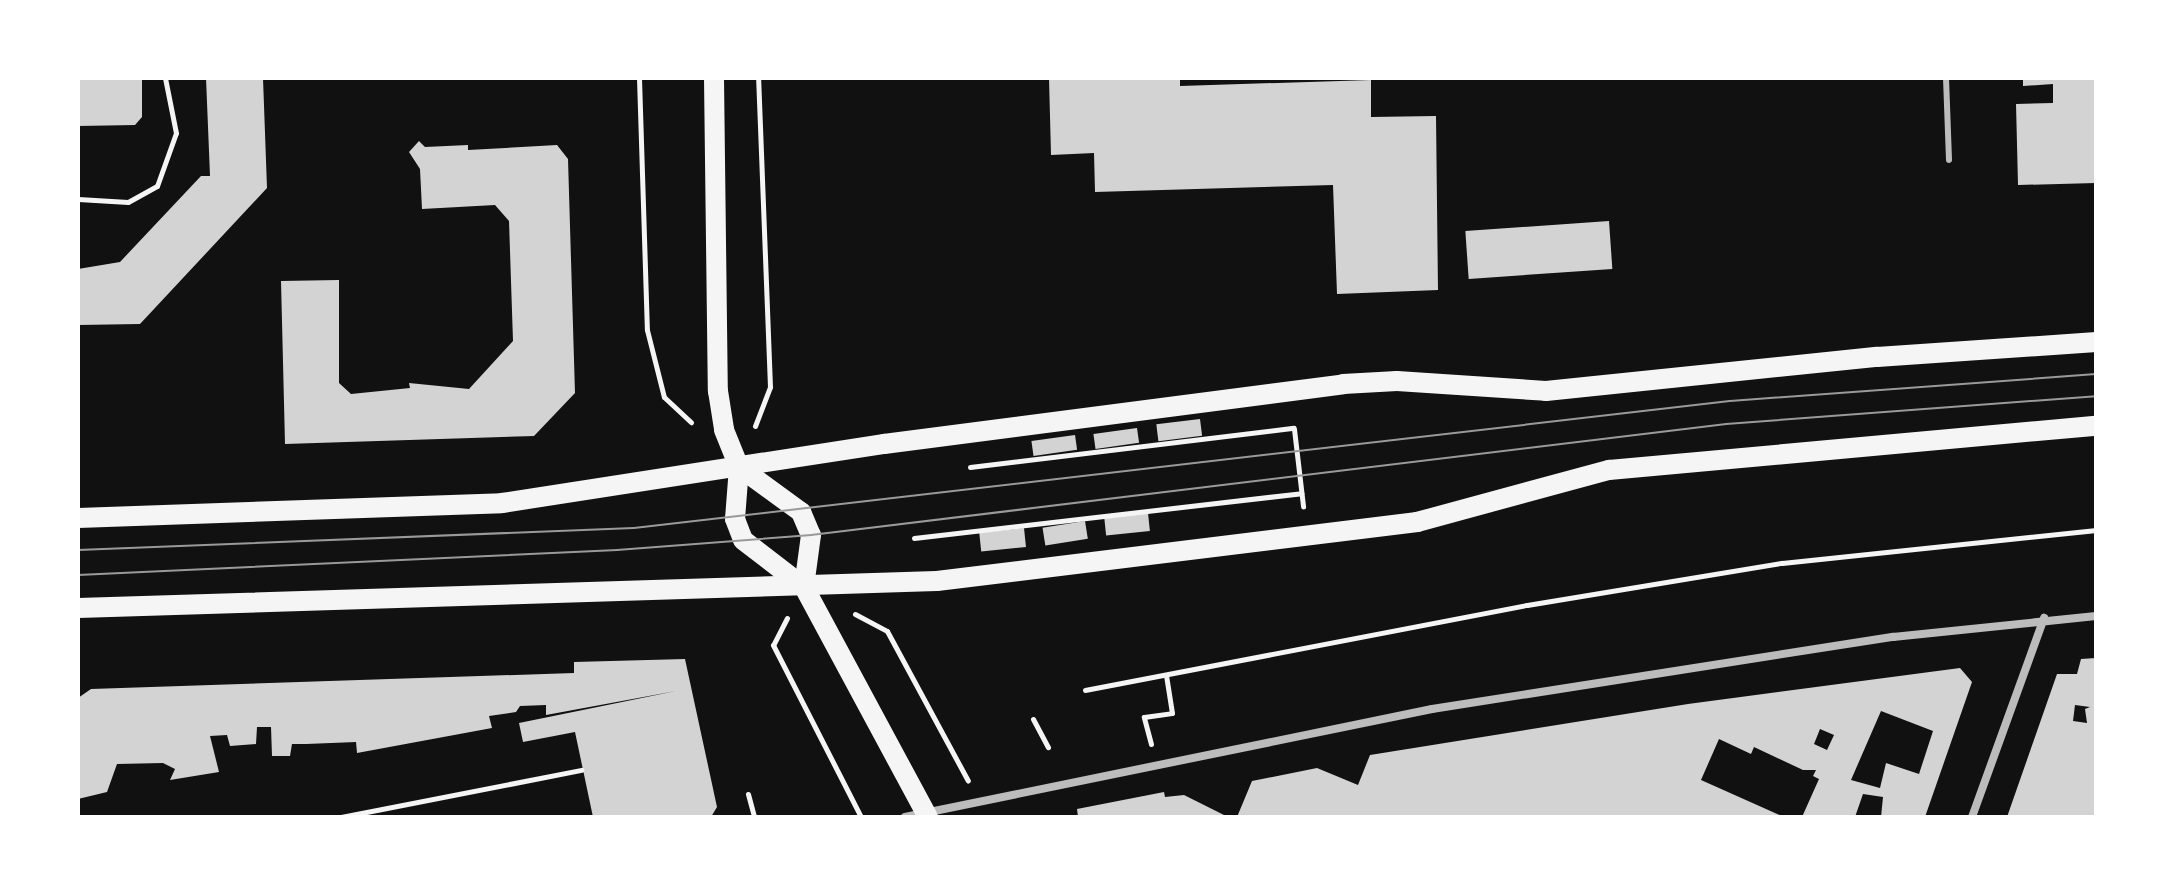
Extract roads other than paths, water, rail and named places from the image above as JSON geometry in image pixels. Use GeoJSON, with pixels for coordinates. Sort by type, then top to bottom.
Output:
{"type":"FeatureCollection","features":[{"type":"Feature","properties":{"kind":"main road"},"geometry":{"type":"LineString","coordinates":[[714,78],[718,391],[724,430],[739,467],[735,519],[743,540],[804,587],[920,816]]}},
{"type":"Feature","properties":{"kind":"main road"},"geometry":{"type":"LineString","coordinates":[[78,518],[502,503],[739,467],[1343,384],[1397,381],[1546,391],[1877,357],[2096,342]]}},
{"type":"Feature","properties":{"kind":"main road"},"geometry":{"type":"LineString","coordinates":[[78,608],[937,581],[1417,522],[1579,477],[1692,459],[2096,426]]}},
{"type":"Feature","properties":{"kind":"main road"},"geometry":{"type":"LineString","coordinates":[[739,467],[801,512],[811,535],[804,587]]}},
{"type":"Feature","properties":{"kind":"street"},"geometry":{"type":"LineString","coordinates":[[920,816],[1432,709],[2044,618],[2096,616]]}},
{"type":"Feature","properties":{"kind":"street"},"geometry":{"type":"LineString","coordinates":[[1972,817],[2044,618]]}},
{"type":"Feature","properties":{"kind":"lane"},"geometry":{"type":"LineString","coordinates":[[1946,78],[1949,160]]}},
{"type":"Feature","properties":{"kind":"tram line"},"geometry":{"type":"LineString","coordinates":[[78,550],[634,528],[1730,401],[2096,374]]}},
{"type":"Feature","properties":{"kind":"tram line"},"geometry":{"type":"LineString","coordinates":[[78,575],[617,550],[811,535],[1726,424],[2096,396]]}}]}
